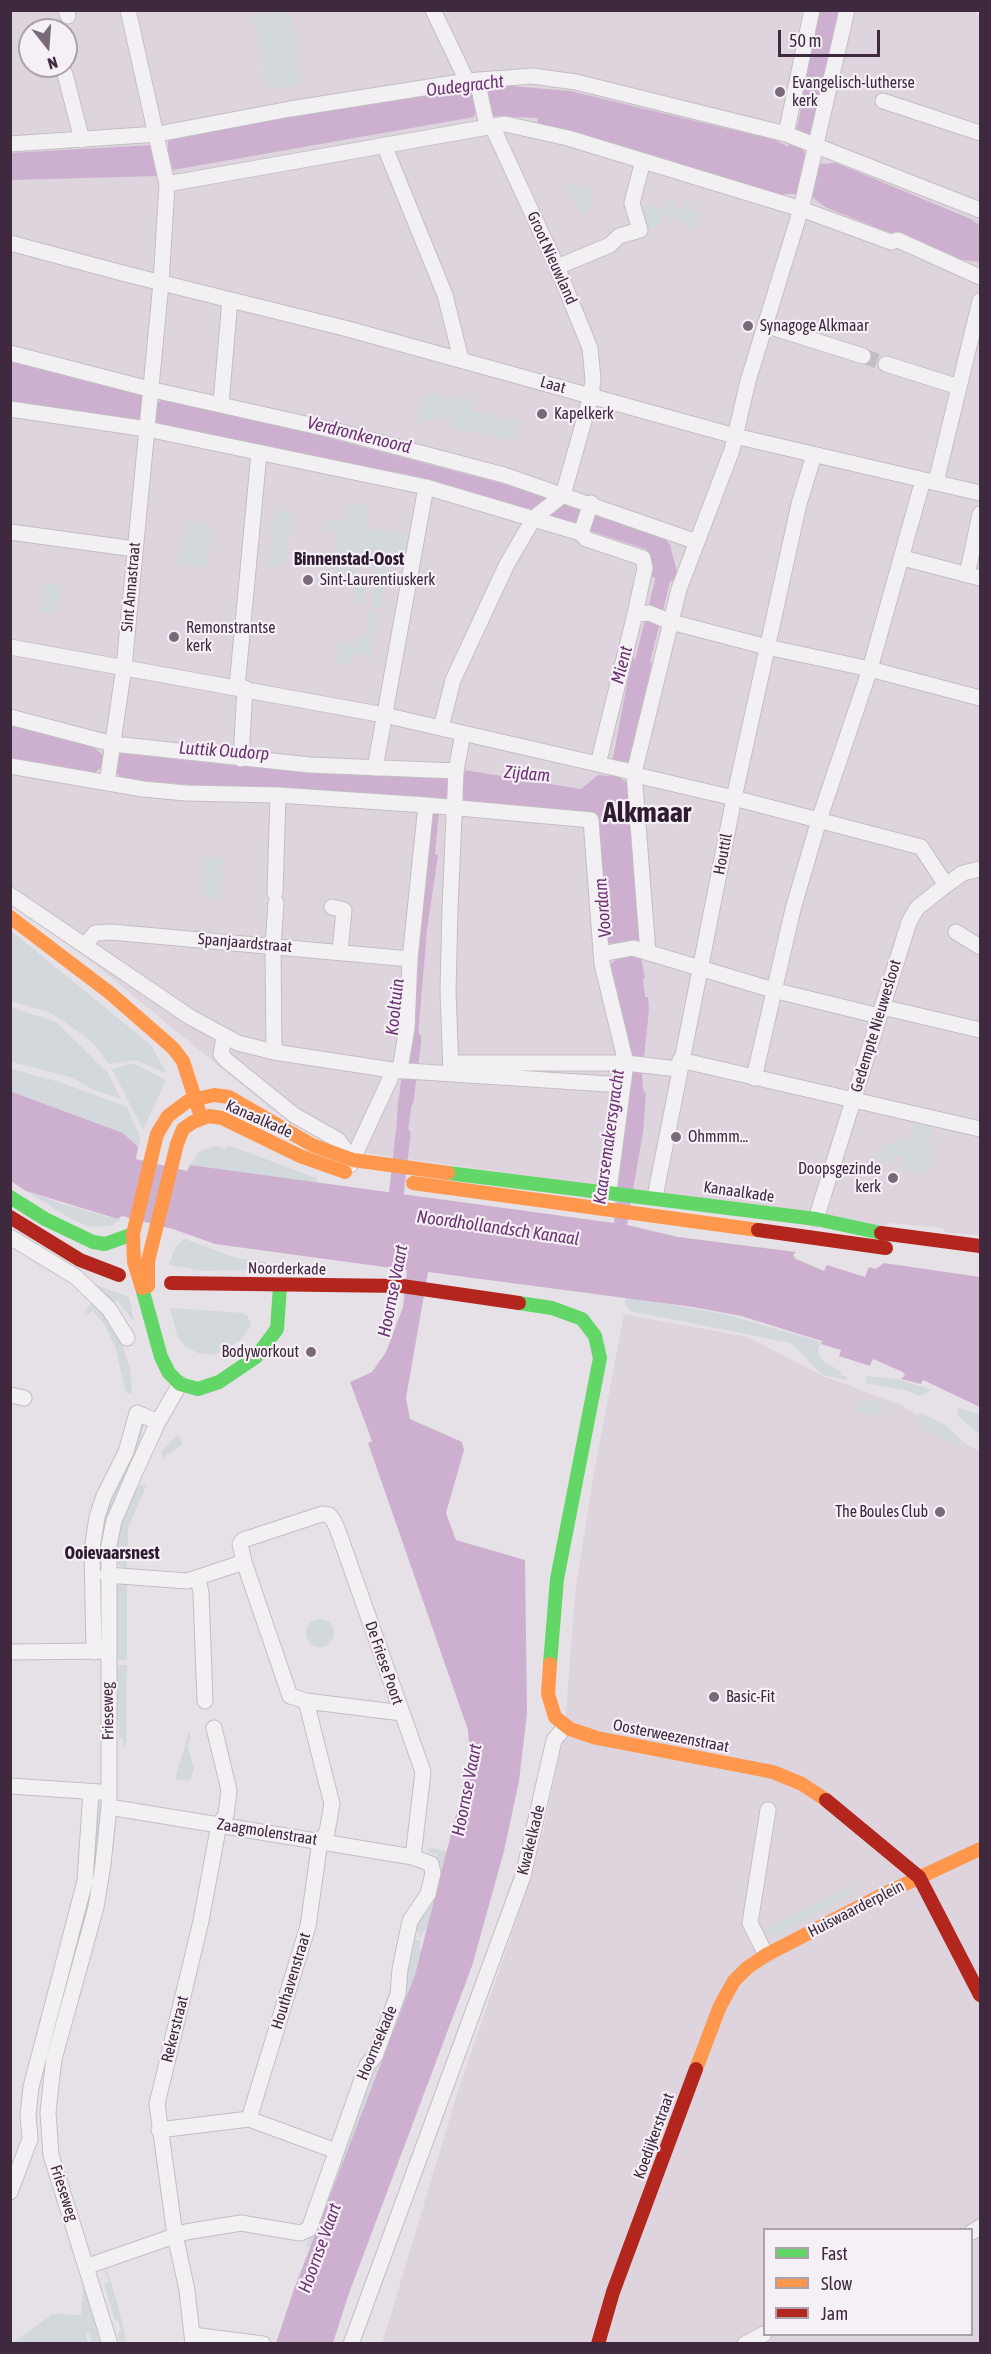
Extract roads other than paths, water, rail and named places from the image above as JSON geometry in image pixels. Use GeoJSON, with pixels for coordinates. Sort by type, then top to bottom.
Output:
{"type":"FeatureCollection","features":[{"type":"Feature","properties":{"kind":"street","name":"Sint Annastraat"},"geometry":{"type":"LineString","coordinates":[[110,763],[124,667],[148,425],[161,283],[167,178],[128,10]]}},
{"type":"Feature","properties":{"kind":"street","name":"Groot Nieuwland"},"geometry":{"type":"LineString","coordinates":[[433,10],[474,83],[488,123],[557,267],[590,348],[593,379],[591,396],[563,495]]}},
{"type":"Feature","properties":{"kind":"street"},"geometry":{"type":"LineString","coordinates":[[786,134],[813,10]]}},
{"type":"Feature","properties":{"kind":"street"},"geometry":{"type":"LineString","coordinates":[[641,951],[631,772],[670,622],[697,542],[736,441],[765,325],[803,203],[813,164],[812,143],[848,10]]}},
{"type":"Feature","properties":{"kind":"street"},"geometry":{"type":"LineString","coordinates":[[10,144],[159,138],[290,109],[518,76],[548,77],[786,134],[981,210]]}},
{"type":"Feature","properties":{"kind":"street"},"geometry":{"type":"LineString","coordinates":[[66,78],[82,140]]}},
{"type":"Feature","properties":{"kind":"street"},"geometry":{"type":"LineString","coordinates":[[883,101],[981,133]]}},
{"type":"Feature","properties":{"kind":"street"},"geometry":{"type":"LineString","coordinates":[[167,178],[384,145],[488,123],[523,127],[803,203],[891,242],[904,242],[981,277]]}},
{"type":"Feature","properties":{"kind":"street"},"geometry":{"type":"LineString","coordinates":[[384,145],[445,296],[461,359]]}},
{"type":"Feature","properties":{"kind":"street"},"geometry":{"type":"LineString","coordinates":[[557,267],[610,245],[619,236],[640,230],[632,203],[643,161]]}},
{"type":"Feature","properties":{"kind":"street","name":"Laat"},"geometry":{"type":"LineString","coordinates":[[10,243],[461,359],[736,441],[814,455],[981,493]]}},
{"type":"Feature","properties":{"kind":"street"},"geometry":{"type":"LineString","coordinates":[[221,403],[230,300]]}},
{"type":"Feature","properties":{"kind":"street"},"geometry":{"type":"LineString","coordinates":[[754,1078],[773,990],[819,820],[930,481],[959,387],[981,301]]}},
{"type":"Feature","properties":{"kind":"street"},"geometry":{"type":"LineString","coordinates":[[765,325],[863,356]]}},
{"type":"Feature","properties":{"kind":"street"},"geometry":{"type":"LineString","coordinates":[[10,353],[149,396],[221,403],[493,472],[591,503],[697,542]]}},
{"type":"Feature","properties":{"kind":"street"},"geometry":{"type":"LineString","coordinates":[[886,364],[959,387]]}},
{"type":"Feature","properties":{"kind":"street"},"geometry":{"type":"LineString","coordinates":[[10,409],[148,425],[260,453],[426,487],[583,534],[643,558],[645,568],[603,765]]}},
{"type":"Feature","properties":{"kind":"street"},"geometry":{"type":"LineString","coordinates":[[241,759],[240,661],[260,453]]}},
{"type":"Feature","properties":{"kind":"street","name":"Houttil"},"geometry":{"type":"LineString","coordinates":[[654,1197],[734,798],[800,504],[814,455]]}},
{"type":"Feature","properties":{"kind":"street"},"geometry":{"type":"LineString","coordinates":[[375,768],[426,487]]}},
{"type":"Feature","properties":{"kind":"street"},"geometry":{"type":"LineString","coordinates":[[441,728],[453,680],[507,564],[534,518],[563,495]]}},
{"type":"Feature","properties":{"kind":"street"},"geometry":{"type":"LineString","coordinates":[[583,534],[591,503]]}},
{"type":"Feature","properties":{"kind":"street"},"geometry":{"type":"LineString","coordinates":[[903,558],[974,577],[981,514]]}},
{"type":"Feature","properties":{"kind":"street"},"geometry":{"type":"LineString","coordinates":[[10,532],[135,549]]}},
{"type":"Feature","properties":{"kind":"street"},"geometry":{"type":"LineString","coordinates":[[635,614],[649,613],[670,622],[767,648],[870,669],[981,698]]}},
{"type":"Feature","properties":{"kind":"street"},"geometry":{"type":"LineString","coordinates":[[10,647],[241,687],[384,715],[603,765],[734,798],[921,847],[946,885]]}},
{"type":"Feature","properties":{"kind":"street"},"geometry":{"type":"LineString","coordinates":[[10,717],[110,763],[186,793],[278,795],[441,805],[591,820],[601,954],[634,1064],[623,1085],[608,1210]]}},
{"type":"Feature","properties":{"kind":"street"},"geometry":{"type":"LineString","coordinates":[[350,1166],[404,1070],[410,959],[441,805],[456,775],[463,733]]}},
{"type":"Feature","properties":{"kind":"street"},"geometry":{"type":"LineString","coordinates":[[10,766],[241,759],[456,775]]}},
{"type":"Feature","properties":{"kind":"street"},"geometry":{"type":"LineString","coordinates":[[274,1052],[273,946],[278,795]]}},
{"type":"Feature","properties":{"kind":"street"},"geometry":{"type":"LineString","coordinates":[[441,805],[445,925],[443,949],[451,1068]]}},
{"type":"Feature","properties":{"kind":"street","name":"Gedempte Nieuwesloot"},"geometry":{"type":"LineString","coordinates":[[816,1219],[909,922],[918,908],[946,885],[975,870]]}},
{"type":"Feature","properties":{"kind":"street"},"geometry":{"type":"LineString","coordinates":[[10,895],[224,1038],[274,1052],[404,1070],[634,1064],[679,1065],[754,1078],[981,1129]]}},
{"type":"Feature","properties":{"kind":"street"},"geometry":{"type":"LineString","coordinates":[[332,907],[344,910],[340,951]]}},
{"type":"Feature","properties":{"kind":"street"},"geometry":{"type":"LineString","coordinates":[[10,917],[110,993],[167,1042],[183,1060],[201,1118]]}},
{"type":"Feature","properties":{"kind":"street","name":"Spanjaardstraat"},"geometry":{"type":"LineString","coordinates":[[84,945],[95,933],[111,932],[410,959]]}},
{"type":"Feature","properties":{"kind":"street"},"geometry":{"type":"LineString","coordinates":[[956,932],[981,946]]}},
{"type":"Feature","properties":{"kind":"street"},"geometry":{"type":"LineString","coordinates":[[601,954],[641,951],[773,990],[981,1030]]}},
{"type":"Feature","properties":{"kind":"street"},"geometry":{"type":"LineString","coordinates":[[224,1038],[221,1054],[225,1060],[294,1115],[338,1140],[350,1166]]}},
{"type":"Feature","properties":{"kind":"street"},"geometry":{"type":"LineString","coordinates":[[451,1068],[623,1085]]}},
{"type":"Feature","properties":{"kind":"street","name":"Kanaalkade"},"geometry":{"type":"LineString","coordinates":[[195,1097],[214,1095],[236,1099],[350,1166],[381,1178]]}},
{"type":"Feature","properties":{"kind":"street"},"geometry":{"type":"LineString","coordinates":[[195,1097],[174,1110],[164,1121],[151,1158],[134,1228],[134,1262],[165,1366],[180,1384],[192,1389],[210,1386],[262,1351],[277,1329],[280,1286]]}},
{"type":"Feature","properties":{"kind":"street","name":"Kanaalkade"},"geometry":{"type":"LineString","coordinates":[[152,1323],[147,1273],[156,1226],[183,1129],[201,1118],[215,1117],[238,1124],[300,1156],[350,1166],[633,1214],[981,1259]]}},
{"type":"Feature","properties":{"kind":"street","name":"Kanaalkade"},"geometry":{"type":"LineString","coordinates":[[400,1173],[612,1191],[816,1219],[887,1234],[981,1246]]}},
{"type":"Feature","properties":{"kind":"street"},"geometry":{"type":"LineString","coordinates":[[10,1197],[45,1219],[93,1242],[114,1242],[134,1228]]}},
{"type":"Feature","properties":{"kind":"street"},"geometry":{"type":"LineString","coordinates":[[10,1217],[80,1260],[118,1275]]}},
{"type":"Feature","properties":{"kind":"street"},"geometry":{"type":"LineString","coordinates":[[11,1240],[83,1283],[109,1309],[127,1338]]}},
{"type":"Feature","properties":{"kind":"street","name":"Noorderkade"},"geometry":{"type":"LineString","coordinates":[[171,1283],[402,1286],[563,1310],[577,1316],[588,1325],[597,1341],[600,1358],[560,1559],[552,1623],[549,1698],[553,1714],[565,1727]]}},
{"type":"Feature","properties":{"kind":"street","name":"Frieseweg"},"geometry":{"type":"LineString","coordinates":[[101,1651],[114,1521],[158,1422],[180,1384]]}},
{"type":"Feature","properties":{"kind":"street","name":"Frieseweg"},"geometry":{"type":"LineString","coordinates":[[110,2343],[88,2266],[54,2168],[50,2139],[51,2084],[69,2004],[99,1891],[109,1800],[101,1651],[92,1549],[97,1517],[104,1496],[126,1452],[137,1413],[158,1422]]}},
{"type":"Feature","properties":{"kind":"street","name":"De Friese Poort"},"geometry":{"type":"LineString","coordinates":[[244,1562],[240,1544],[243,1540],[322,1514],[328,1515],[337,1528],[402,1713],[306,1701]]}},
{"type":"Feature","properties":{"kind":"street"},"geometry":{"type":"LineString","coordinates":[[107,1575],[187,1581],[244,1562],[290,1696],[306,1701]]}},
{"type":"Feature","properties":{"kind":"street"},"geometry":{"type":"LineString","coordinates":[[198,1578],[201,1593],[205,1701]]}},
{"type":"Feature","properties":{"kind":"street"},"geometry":{"type":"LineString","coordinates":[[10,1652],[101,1651]]}},
{"type":"Feature","properties":{"kind":"street","name":"Houthavenstraat"},"geometry":{"type":"LineString","coordinates":[[249,2119],[308,1926],[320,1841],[327,1832],[332,1804],[306,1701]]}},
{"type":"Feature","properties":{"kind":"street"},"geometry":{"type":"LineString","coordinates":[[402,1713],[423,1772],[419,1858]]}},
{"type":"Feature","properties":{"kind":"street","name":"Oosterweezenstraat"},"geometry":{"type":"LineString","coordinates":[[565,1727],[597,1738],[773,1772]]}},
{"type":"Feature","properties":{"kind":"street","name":"Kwakelkade"},"geometry":{"type":"LineString","coordinates":[[351,2343],[523,1875],[554,1740],[565,1727]]}},
{"type":"Feature","properties":{"kind":"street","name":"Rekerstraat"},"geometry":{"type":"LineString","coordinates":[[193,2339],[188,2290],[175,2235],[157,2104],[201,1922],[219,1824],[226,1815],[229,1790],[214,1728]]}},
{"type":"Feature","properties":{"kind":"street","name":"Huiswaarderplein"},"geometry":{"type":"LineString","coordinates":[[766,1955],[919,1877],[824,1798],[802,1784],[773,1772]]}},
{"type":"Feature","properties":{"kind":"street","name":"Zaagmolenstraat"},"geometry":{"type":"LineString","coordinates":[[10,1786],[91,1792],[109,1800],[219,1824],[419,1858]]}},
{"type":"Feature","properties":{"kind":"street"},"geometry":{"type":"LineString","coordinates":[[10,2192],[30,2139],[28,2115],[31,2087],[85,1881],[91,1792]]}},
{"type":"Feature","properties":{"kind":"street"},"geometry":{"type":"LineString","coordinates":[[766,1955],[750,1923],[768,1810]]}},
{"type":"Feature","properties":{"kind":"street"},"geometry":{"type":"LineString","coordinates":[[981,1849],[919,1877],[981,1995]]}},
{"type":"Feature","properties":{"kind":"street","name":"Hoornsekade"},"geometry":{"type":"LineString","coordinates":[[175,2235],[241,2223],[300,2233],[309,2229],[368,2065],[375,2056],[398,1994],[400,1969],[410,1921],[428,1894],[433,1873],[431,1864],[419,1858]]}},
{"type":"Feature","properties":{"kind":"street","name":"Koedijkerstraat"},"geometry":{"type":"LineString","coordinates":[[598,2343],[613,2292],[720,2006],[740,1974],[766,1955]]}},
{"type":"Feature","properties":{"kind":"street"},"geometry":{"type":"LineString","coordinates":[[52,2000],[69,2004]]}},
{"type":"Feature","properties":{"kind":"street"},"geometry":{"type":"LineString","coordinates":[[159,2130],[249,2119],[336,2151]]}},
{"type":"Feature","properties":{"kind":"street"},"geometry":{"type":"LineString","coordinates":[[30,2139],[50,2139]]}},
{"type":"Feature","properties":{"kind":"street"},"geometry":{"type":"LineString","coordinates":[[88,2266],[175,2235]]}},
{"type":"Feature","properties":{"kind":"street"},"geometry":{"type":"LineString","coordinates":[[745,2343],[763,2335]]}},
{"type":"Feature","properties":{"kind":"street"},"geometry":{"type":"LineString","coordinates":[[193,2339],[263,2343]]}},
{"type":"Feature","properties":{"kind":"water"},"geometry":{"type":"Polygon","coordinates":[[[817,11],[840,11],[815,125],[803,149],[807,161],[799,194],[778,194],[537,124],[538,118],[492,116],[485,94],[487,84],[570,91],[775,140],[788,147],[798,124],[817,11]]]}},
{"type":"Feature","properties":{"kind":"water"},"geometry":{"type":"Polygon","coordinates":[[[465,87],[475,95],[477,107],[474,117],[173,170],[168,152],[168,141],[183,136],[465,87]]]}},
{"type":"Feature","properties":{"kind":"water"},"geometry":{"type":"Polygon","coordinates":[[[153,145],[159,176],[11,180],[10,153],[153,145]]]}},
{"type":"Feature","properties":{"kind":"water"},"geometry":{"type":"Polygon","coordinates":[[[836,163],[971,219],[980,226],[980,262],[955,259],[825,207],[812,197],[812,186],[819,164],[836,163]]]}},
{"type":"Feature","properties":{"kind":"water"},"geometry":{"type":"Polygon","coordinates":[[[11,361],[141,394],[145,403],[156,405],[162,398],[291,428],[534,492],[529,509],[420,477],[157,425],[155,419],[142,417],[138,421],[11,403],[11,361]]]}},
{"type":"Feature","properties":{"kind":"water"},"geometry":{"type":"Polygon","coordinates":[[[591,506],[661,533],[670,545],[678,576],[672,581],[652,577],[646,549],[584,529],[591,506]]]}},
{"type":"Feature","properties":{"kind":"water"},"geometry":{"type":"Polygon","coordinates":[[[632,658],[652,663],[630,762],[624,761],[622,766],[613,763],[613,758],[632,658]]]}},
{"type":"Feature","properties":{"kind":"water"},"geometry":{"type":"Polygon","coordinates":[[[10,725],[87,742],[104,756],[103,766],[93,774],[11,759],[10,725]]]}},
{"type":"Feature","properties":{"kind":"water"},"geometry":{"type":"Polygon","coordinates":[[[121,753],[238,766],[447,775],[452,794],[448,794],[439,813],[435,854],[438,855],[427,930],[416,1060],[409,1059],[414,959],[432,813],[235,789],[121,779],[114,768],[116,758],[121,753]]]}},
{"type":"Feature","properties":{"kind":"water"},"geometry":{"type":"Polygon","coordinates":[[[465,770],[581,789],[598,775],[610,776],[611,770],[621,772],[620,778],[628,783],[640,939],[632,944],[633,956],[641,958],[645,978],[643,979],[645,997],[648,997],[649,1010],[644,1057],[634,1056],[628,1048],[609,965],[619,958],[618,944],[608,943],[606,939],[599,821],[591,813],[464,803],[462,781],[465,770]]]}},
{"type":"Feature","properties":{"kind":"water"},"geometry":{"type":"Polygon","coordinates":[[[631,1072],[642,1072],[643,1090],[646,1094],[643,1132],[627,1225],[678,1237],[796,1252],[793,1255],[796,1259],[824,1271],[827,1265],[865,1277],[869,1267],[876,1269],[884,1263],[980,1277],[980,1407],[923,1380],[921,1384],[901,1379],[905,1376],[903,1372],[873,1359],[870,1366],[839,1356],[841,1350],[821,1344],[822,1341],[741,1316],[693,1307],[428,1272],[406,1398],[410,1419],[462,1442],[464,1450],[446,1513],[456,1540],[525,1560],[527,1713],[519,1781],[504,1851],[472,1966],[348,2296],[333,2343],[276,2343],[293,2292],[415,1975],[470,1760],[468,1730],[368,1443],[372,1441],[350,1382],[372,1372],[386,1352],[403,1307],[407,1270],[215,1244],[173,1229],[122,1216],[118,1219],[26,1191],[11,1181],[10,1091],[123,1133],[138,1147],[136,1159],[187,1171],[190,1165],[614,1223],[631,1072]]]}},
{"type":"Feature","properties":{"kind":"water"},"geometry":{"type":"Polygon","coordinates":[[[407,1083],[414,1084],[405,1154],[395,1153],[398,1101],[407,1083]]]}},
{"type":"Feature","properties":{"kind":"waterway","name":"Verdronkenoord"},"geometry":{"type":"LineString","coordinates":[[513,495],[596,522]]}},
{"type":"Feature","properties":{"kind":"waterway","name":"Mient"},"geometry":{"type":"LineString","coordinates":[[638,679],[663,579],[659,559]]}},
{"type":"Feature","properties":{"kind":"waterway","name":"Kooltuin"},"geometry":{"type":"LineString","coordinates":[[406,1101],[414,1039]]}},
{"type":"Feature","properties":{"kind":"waterway","name":"Kooltuin"},"geometry":{"type":"LineString","coordinates":[[394,1215],[403,1134]]}},
{"type":"Feature","properties":{"kind":"tunnel"},"geometry":{"type":"LineString","coordinates":[[863,356],[886,364]]}},
{"type":"Feature","properties":{"kind":"place","name":"Evangelisch-lutherse kerk"},"geometry":{"type":"Point","coordinates":[780,92]}},
{"type":"Feature","properties":{"kind":"place","name":"Synagoge Alkmaar"},"geometry":{"type":"Point","coordinates":[748,326]}},
{"type":"Feature","properties":{"kind":"place","name":"Kapelkerk"},"geometry":{"type":"Point","coordinates":[542,414]}},
{"type":"Feature","properties":{"kind":"place","name":"Sint-Laurentiuskerk"},"geometry":{"type":"Point","coordinates":[308,580]}},
{"type":"Feature","properties":{"kind":"place","name":"Remonstrantse kerk"},"geometry":{"type":"Point","coordinates":[174,637]}},
{"type":"Feature","properties":{"kind":"place","name":"Ohmmm..."},"geometry":{"type":"Point","coordinates":[676,1137]}},
{"type":"Feature","properties":{"kind":"place","name":"Doopsgezinde kerk"},"geometry":{"type":"Point","coordinates":[893,1178]}},
{"type":"Feature","properties":{"kind":"place","name":"Bodyworkout"},"geometry":{"type":"Point","coordinates":[311,1352]}},
{"type":"Feature","properties":{"kind":"place","name":"The Boules Club"},"geometry":{"type":"Point","coordinates":[940,1512]}},
{"type":"Feature","properties":{"kind":"place","name":"Basic-Fit"},"geometry":{"type":"Point","coordinates":[714,1697]}},
{"type":"Feature","properties":{"kind":"district","name":"Binnenstad-Oost"},"geometry":{"type":"Point","coordinates":[349,559]}},
{"type":"Feature","properties":{"kind":"district","name":"Alkmaar"},"geometry":{"type":"Point","coordinates":[647,813]}},
{"type":"Feature","properties":{"kind":"district","name":"Ooievaarsnest"},"geometry":{"type":"Point","coordinates":[112,1553]}},
{"type":"Feature","properties":{"kind":"water label","name":"Oudegracht"},"geometry":{"type":"Point","coordinates":[465,86]}},
{"type":"Feature","properties":{"kind":"water label","name":"Luttik Oudorp"},"geometry":{"type":"Point","coordinates":[224,751]}},
{"type":"Feature","properties":{"kind":"water label","name":"Zijdam"},"geometry":{"type":"Point","coordinates":[527,774]}},
{"type":"Feature","properties":{"kind":"water label","name":"Voordam"},"geometry":{"type":"Point","coordinates":[603,908]}},
{"type":"Feature","properties":{"kind":"water label","name":"Kaarsemakersgracht"},"geometry":{"type":"Point","coordinates":[609,1137]}},
{"type":"Feature","properties":{"kind":"water label","name":"Noordhollandsch Kanaal"},"geometry":{"type":"Point","coordinates":[498,1228]}},
{"type":"Feature","properties":{"kind":"water label","name":"Hoornse Vaart"},"geometry":{"type":"Point","coordinates":[393,1291]}},
{"type":"Feature","properties":{"kind":"water label","name":"Hoornse Vaart"},"geometry":{"type":"Point","coordinates":[467,1790]}},
{"type":"Feature","properties":{"kind":"water label","name":"Hoornse Vaart"},"geometry":{"type":"Point","coordinates":[320,2248]}}]}
